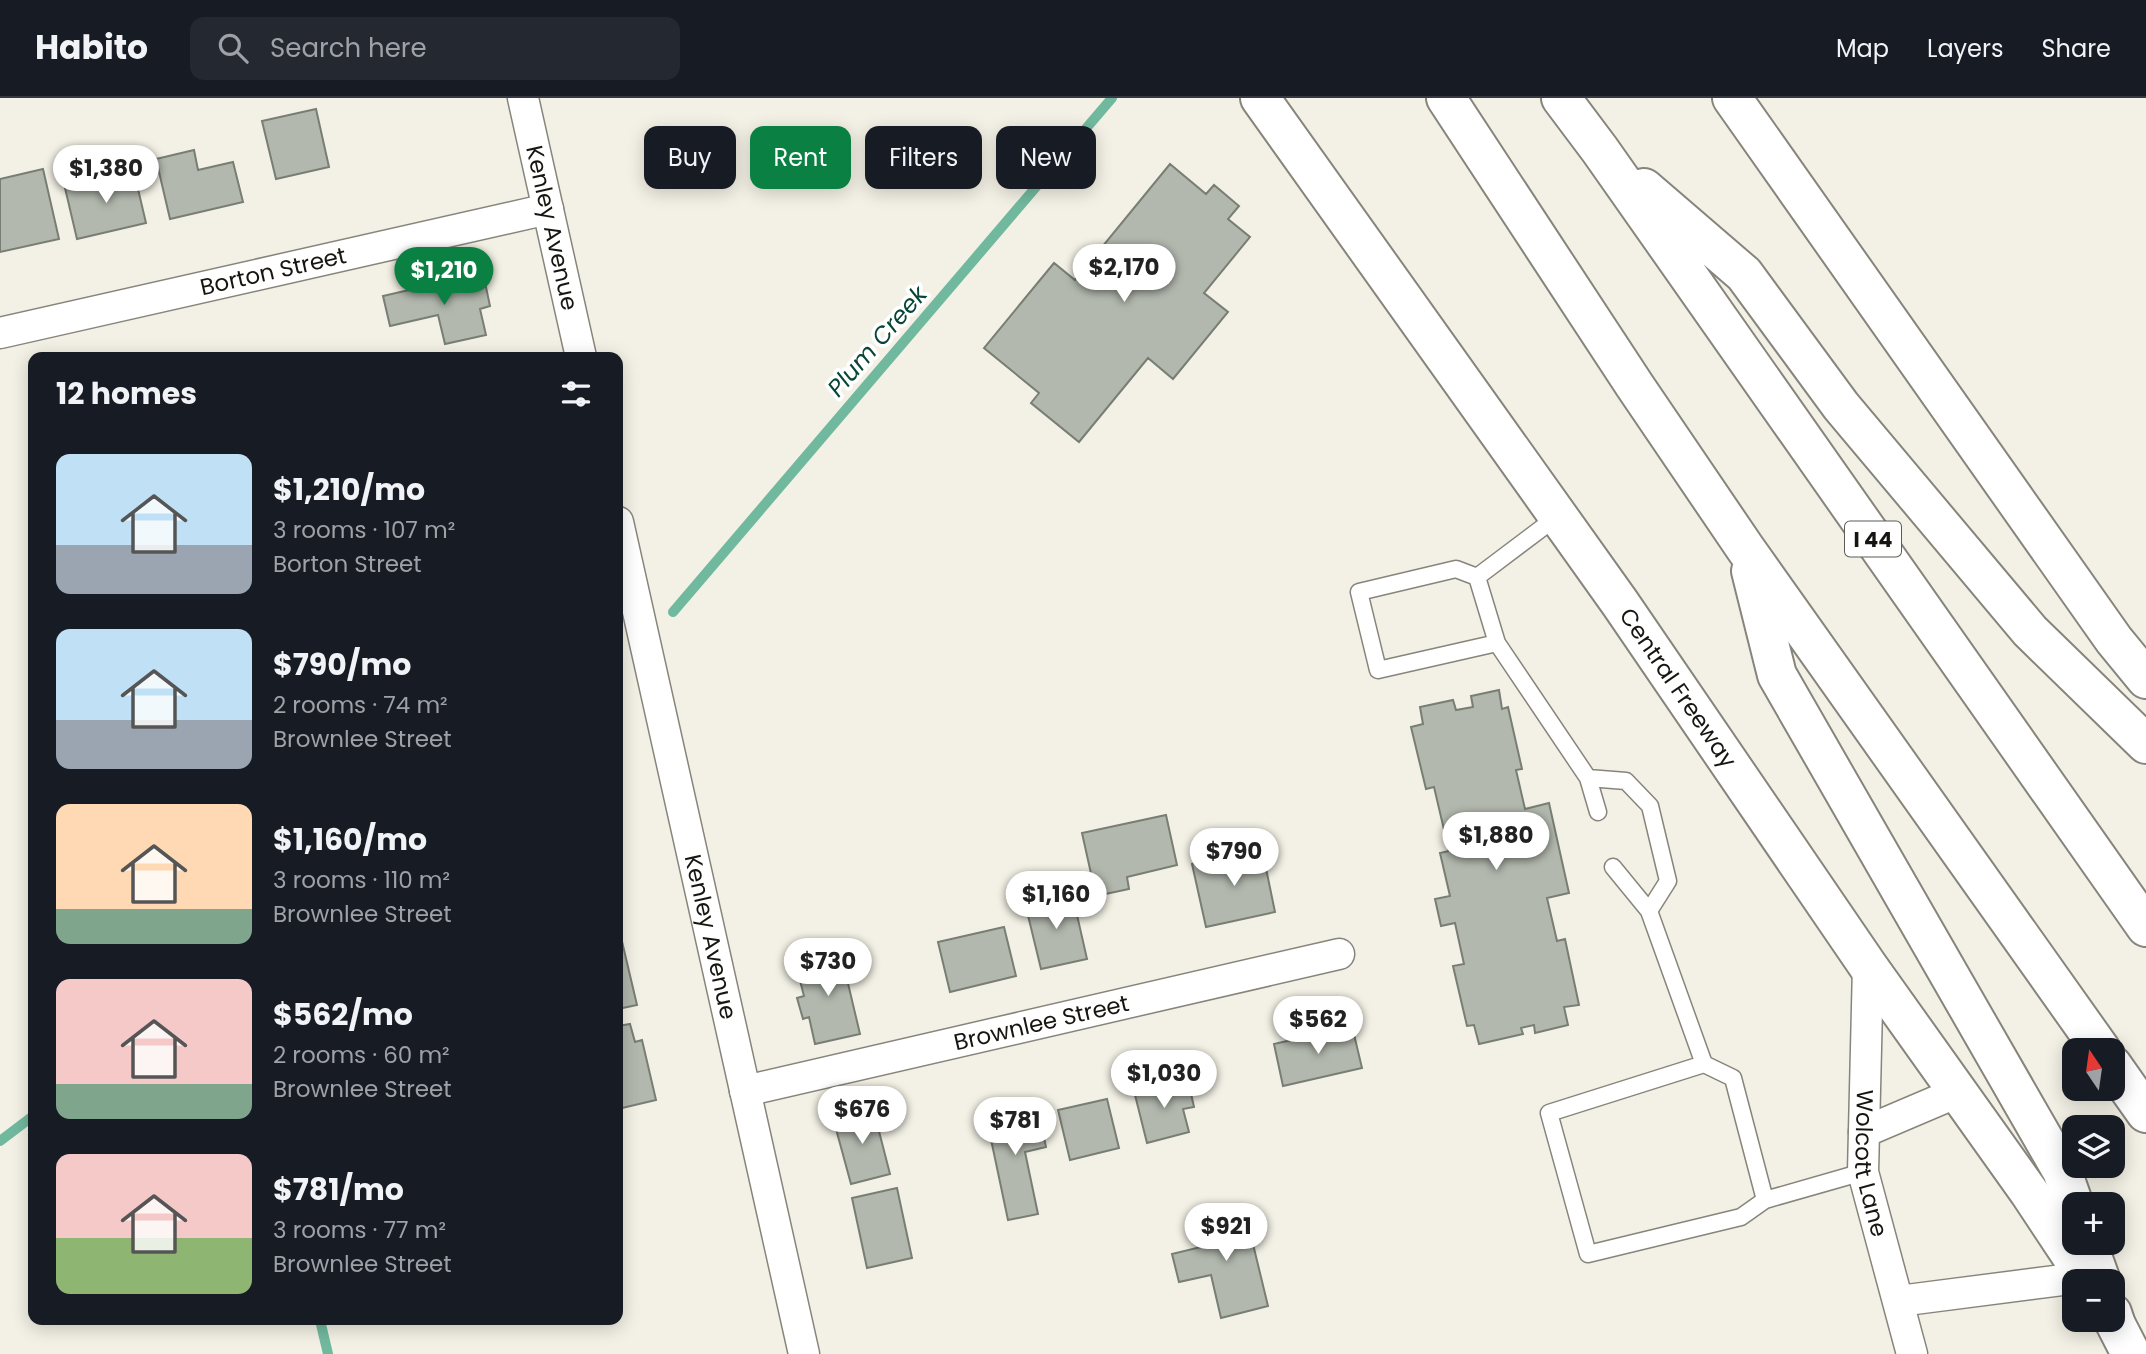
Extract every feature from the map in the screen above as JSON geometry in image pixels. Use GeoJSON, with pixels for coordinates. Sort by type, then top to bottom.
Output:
{"type":"FeatureCollection","features":[{"type":"Feature","properties":{"kind":"main road","name":"Central Freeway"},"geometry":{"type":"LineString","coordinates":[[1260,98],[1558,516],[1868,966],[2029,1192],[2089,1269]]}},
{"type":"Feature","properties":{"kind":"main road"},"geometry":{"type":"LineString","coordinates":[[1446,98],[1745,548],[2092,1038]]}},
{"type":"Feature","properties":{"kind":"main road","name":"I 44"},"geometry":{"type":"LineString","coordinates":[[1560,98],[1600,150],[2146,928]]}},
{"type":"Feature","properties":{"kind":"main road"},"geometry":{"type":"LineString","coordinates":[[1732,98],[2114,640],[2146,679]]}},
{"type":"Feature","properties":{"kind":"main road"},"geometry":{"type":"LineString","coordinates":[[1600,150],[1744,274],[1841,406],[2030,631],[2146,744]]}},
{"type":"Feature","properties":{"kind":"main road"},"geometry":{"type":"LineString","coordinates":[[1745,548],[1777,675],[2062,1171],[2069,1192]]}},
{"type":"Feature","properties":{"kind":"main road"},"geometry":{"type":"LineString","coordinates":[[2125,1083],[2146,1113]]}},
{"type":"Feature","properties":{"kind":"street","name":"Kenley Avenue"},"geometry":{"type":"LineString","coordinates":[[523,98],[580,352]]}},
{"type":"Feature","properties":{"kind":"street","name":"Borton Street"},"geometry":{"type":"LineString","coordinates":[[0,333],[548,209]]}},
{"type":"Feature","properties":{"kind":"street","name":"Kenley Avenue"},"geometry":{"type":"LineString","coordinates":[[623,544],[804,1354]]}},
{"type":"Feature","properties":{"kind":"street","name":"Brownlee Street"},"geometry":{"type":"LineString","coordinates":[[745,1091],[1339,954]]}},
{"type":"Feature","properties":{"kind":"street","name":"Wolcott Lane"},"geometry":{"type":"LineString","coordinates":[[1868,966],[1863,1172],[1912,1354]]}},
{"type":"Feature","properties":{"kind":"street"},"geometry":{"type":"LineString","coordinates":[[1864,1132],[1958,1092]]}},
{"type":"Feature","properties":{"kind":"street"},"geometry":{"type":"LineString","coordinates":[[1899,1301],[2062,1275]]}},
{"type":"Feature","properties":{"kind":"lane"},"geometry":{"type":"LineString","coordinates":[[1477,577],[1558,516]]}},
{"type":"Feature","properties":{"kind":"lane"},"geometry":{"type":"LineString","coordinates":[[1477,577],[1456,569],[1359,592],[1378,670],[1497,643]]}},
{"type":"Feature","properties":{"kind":"lane"},"geometry":{"type":"LineString","coordinates":[[1477,577],[1497,643],[1588,778],[1598,812]]}},
{"type":"Feature","properties":{"kind":"lane"},"geometry":{"type":"LineString","coordinates":[[1588,778],[1626,781],[1650,806],[1668,881],[1649,911]]}},
{"type":"Feature","properties":{"kind":"lane"},"geometry":{"type":"LineString","coordinates":[[1613,867],[1649,911],[1704,1064]]}},
{"type":"Feature","properties":{"kind":"lane"},"geometry":{"type":"LineString","coordinates":[[1765,1200],[1733,1078],[1704,1064],[1549,1113],[1587,1254],[1741,1217],[1765,1200],[1863,1172]]}},
{"type":"Feature","properties":{"kind":"building"},"geometry":{"type":"Polygon","coordinates":[[[316,109],[329,167],[276,179],[262,121],[316,109]]]}},
{"type":"Feature","properties":{"kind":"building"},"geometry":{"type":"Polygon","coordinates":[[[194,150],[198,170],[233,162],[243,202],[170,219],[156,159],[194,150]]]}},
{"type":"Feature","properties":{"kind":"building"},"geometry":{"type":"Polygon","coordinates":[[[1170,164],[1206,194],[1214,185],[1239,206],[1228,219],[1250,237],[1204,293],[1228,312],[1173,379],[1148,358],[1079,442],[1031,403],[1039,393],[984,348],[1054,263],[1075,280],[1170,164]]]}},
{"type":"Feature","properties":{"kind":"building"},"geometry":{"type":"Polygon","coordinates":[[[43,169],[59,239],[0,252],[0,179],[43,169]]]}},
{"type":"Feature","properties":{"kind":"building"},"geometry":{"type":"Polygon","coordinates":[[[134,172],[146,223],[77,239],[65,188],[134,172]]]}},
{"type":"Feature","properties":{"kind":"building"},"geometry":{"type":"Polygon","coordinates":[[[483,273],[490,306],[480,309],[486,335],[445,344],[438,315],[390,326],[383,296],[483,273]]]}},
{"type":"Feature","properties":{"kind":"building"},"geometry":{"type":"Polygon","coordinates":[[[1499,690],[1502,709],[1508,707],[1522,769],[1516,770],[1525,809],[1549,803],[1569,893],[1547,898],[1557,941],[1565,939],[1579,1005],[1564,1007],[1568,1025],[1535,1033],[1534,1025],[1521,1028],[1523,1034],[1479,1044],[1474,1025],[1467,1026],[1453,966],[1464,964],[1455,923],[1441,926],[1435,899],[1450,896],[1440,853],[1449,851],[1434,787],[1426,789],[1411,727],[1423,724],[1420,707],[1453,700],[1456,710],[1473,707],[1471,696],[1499,690]]]}},
{"type":"Feature","properties":{"kind":"building"},"geometry":{"type":"Polygon","coordinates":[[[1166,815],[1177,865],[1127,877],[1129,889],[1096,896],[1082,833],[1166,815]]]}},
{"type":"Feature","properties":{"kind":"building"},"geometry":{"type":"Polygon","coordinates":[[[1262,849],[1275,912],[1206,927],[1192,864],[1262,849]]]}},
{"type":"Feature","properties":{"kind":"building"},"geometry":{"type":"Polygon","coordinates":[[[1072,893],[1087,959],[1041,969],[1025,903],[1072,893]]]}},
{"type":"Feature","properties":{"kind":"building"},"geometry":{"type":"Polygon","coordinates":[[[1004,927],[1016,976],[950,992],[938,942],[1004,927]]]}},
{"type":"Feature","properties":{"kind":"building"},"geometry":{"type":"Polygon","coordinates":[[[623,946],[637,1005],[623,1008],[623,946]]]}},
{"type":"Feature","properties":{"kind":"building"},"geometry":{"type":"Polygon","coordinates":[[[851,952],[856,973],[846,975],[860,1034],[815,1044],[809,1017],[803,1019],[797,998],[804,996],[796,965],[851,952]]]}},
{"type":"Feature","properties":{"kind":"building"},"geometry":{"type":"Polygon","coordinates":[[[630,1024],[635,1042],[642,1040],[656,1100],[623,1108],[623,1025],[630,1024]]]}},
{"type":"Feature","properties":{"kind":"building"},"geometry":{"type":"Polygon","coordinates":[[[1352,1026],[1362,1068],[1283,1086],[1274,1044],[1352,1026]]]}},
{"type":"Feature","properties":{"kind":"building"},"geometry":{"type":"Polygon","coordinates":[[[1177,1080],[1180,1091],[1190,1089],[1194,1107],[1183,1109],[1189,1132],[1147,1143],[1134,1091],[1177,1080]]]}},
{"type":"Feature","properties":{"kind":"building"},"geometry":{"type":"Polygon","coordinates":[[[1107,1099],[1119,1148],[1070,1160],[1058,1110],[1107,1099]]]}},
{"type":"Feature","properties":{"kind":"building"},"geometry":{"type":"Polygon","coordinates":[[[1016,1105],[1019,1119],[1039,1115],[1046,1147],[1025,1152],[1038,1214],[1008,1220],[985,1111],[1016,1105]]]}},
{"type":"Feature","properties":{"kind":"building"},"geometry":{"type":"Polygon","coordinates":[[[873,1108],[890,1174],[851,1184],[833,1118],[873,1108]]]}},
{"type":"Feature","properties":{"kind":"building"},"geometry":{"type":"Polygon","coordinates":[[[897,1188],[912,1258],[867,1268],[852,1198],[897,1188]]]}},
{"type":"Feature","properties":{"kind":"building"},"geometry":{"type":"Polygon","coordinates":[[[1244,1207],[1268,1306],[1221,1318],[1211,1275],[1179,1282],[1172,1254],[1205,1246],[1198,1218],[1244,1207]]]}},
{"type":"Feature","properties":{"kind":"waterway","name":"Plum Creek"},"geometry":{"type":"LineString","coordinates":[[673,612],[1112,98]]}},
{"type":"Feature","properties":{"kind":"waterway","name":"Plum Creek"},"geometry":{"type":"LineString","coordinates":[[0,1141],[28,1120]]}},
{"type":"Feature","properties":{"kind":"waterway"},"geometry":{"type":"LineString","coordinates":[[321,1325],[328,1354]]}}]}
